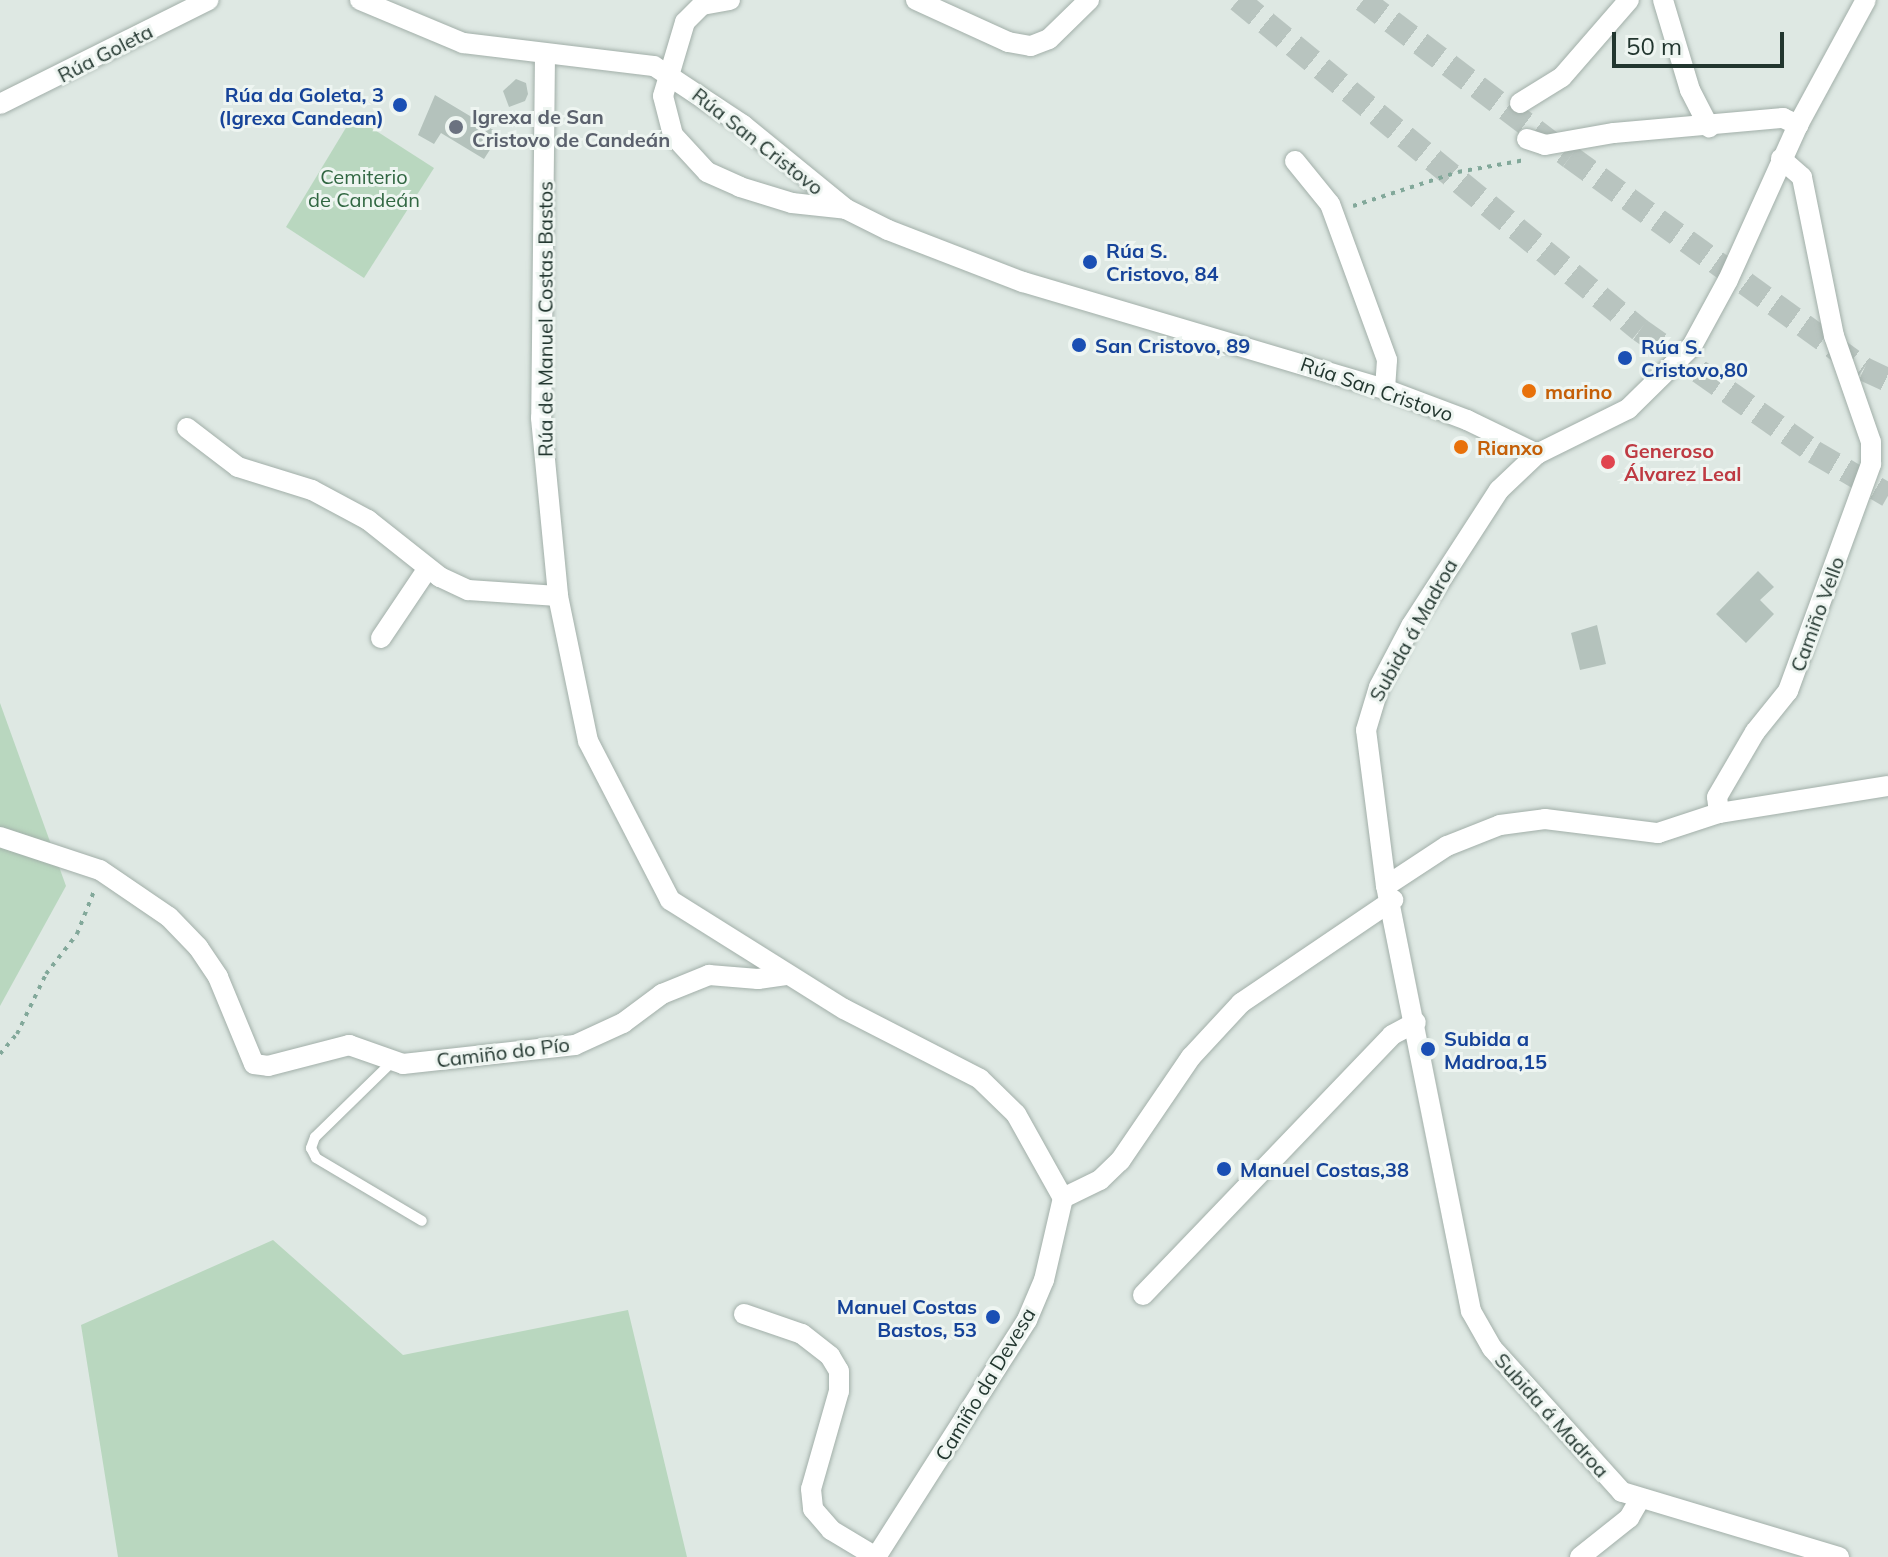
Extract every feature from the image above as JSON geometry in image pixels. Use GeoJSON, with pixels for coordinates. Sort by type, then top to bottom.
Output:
{"type":"FeatureCollection","features":[{"type":"Feature","properties":{"kind":"street","name":"Rúa Goleta"},"geometry":{"type":"LineString","coordinates":[[0,104],[209,0]]}},
{"type":"Feature","properties":{"kind":"street"},"geometry":{"type":"LineString","coordinates":[[360,0],[463,43],[545,55]]}},
{"type":"Feature","properties":{"kind":"street"},"geometry":{"type":"LineString","coordinates":[[670,75],[690,12],[730,0]]}},
{"type":"Feature","properties":{"kind":"street"},"geometry":{"type":"LineString","coordinates":[[916,0],[1008,42],[1031,46],[1049,39],[1089,0]]}},
{"type":"Feature","properties":{"kind":"street"},"geometry":{"type":"LineString","coordinates":[[1520,103],[1562,77],[1629,0]]}},
{"type":"Feature","properties":{"kind":"street"},"geometry":{"type":"LineString","coordinates":[[1663,0],[1690,90],[1709,127]]}},
{"type":"Feature","properties":{"kind":"street"},"geometry":{"type":"LineString","coordinates":[[1537,454],[1628,409],[1678,365],[1728,280],[1781,159],[1866,0]]}},
{"type":"Feature","properties":{"kind":"street","name":"Rúa San Cristovo"},"geometry":{"type":"LineString","coordinates":[[545,55],[638,60],[670,75],[743,125],[846,209]]}},
{"type":"Feature","properties":{"kind":"street","name":"Rúa de Manuel Costas Bastos"},"geometry":{"type":"LineString","coordinates":[[545,55],[541,418],[558,596],[588,741],[657,883],[686,913],[788,975],[993,1090],[1016,1114],[1063,1198]]}},
{"type":"Feature","properties":{"kind":"street","name":"Rúa San Cristovo"},"geometry":{"type":"LineString","coordinates":[[670,75],[663,96],[673,135],[707,172],[792,203],[846,209],[1023,282],[1385,389],[1537,454]]}},
{"type":"Feature","properties":{"kind":"street"},"geometry":{"type":"LineString","coordinates":[[1536,142],[1783,118],[1798,125]]}},
{"type":"Feature","properties":{"kind":"street","name":"Camiño Vello"},"geometry":{"type":"LineString","coordinates":[[1719,813],[1717,797],[1802,662],[1871,464],[1871,442],[1834,336],[1802,177],[1781,159]]}},
{"type":"Feature","properties":{"kind":"street"},"geometry":{"type":"LineString","coordinates":[[1295,161],[1333,213],[1387,360],[1385,389]]}},
{"type":"Feature","properties":{"kind":"street"},"geometry":{"type":"LineString","coordinates":[[187,428],[238,467],[312,490],[368,520],[428,568],[468,590],[558,596]]}},
{"type":"Feature","properties":{"kind":"street","name":"Subida á Madroa"},"geometry":{"type":"LineString","coordinates":[[1537,454],[1499,490],[1454,556],[1371,708],[1367,768],[1471,1311],[1492,1348],[1622,1492],[1765,1531],[1839,1557]]}},
{"type":"Feature","properties":{"kind":"street"},"geometry":{"type":"LineString","coordinates":[[381,638],[428,568]]}},
{"type":"Feature","properties":{"kind":"street"},"geometry":{"type":"LineString","coordinates":[[1063,1198],[1100,1180],[1120,1161],[1191,1057],[1241,1003],[1390,893],[1447,846],[1500,825],[1545,819],[1658,833],[1719,813],[1888,786]]}},
{"type":"Feature","properties":{"kind":"street","name":"Camiño do Pío"},"geometry":{"type":"LineString","coordinates":[[0,837],[100,870],[169,917],[198,947],[218,977],[254,1064],[268,1066],[349,1045],[403,1064],[575,1045],[623,1023],[662,994],[709,975],[758,979],[788,975]]}},
{"type":"Feature","properties":{"kind":"street"},"geometry":{"type":"LineString","coordinates":[[1143,1295],[1392,1035],[1416,1022]]}},
{"type":"Feature","properties":{"kind":"street","name":"Camiño da Devesa"},"geometry":{"type":"LineString","coordinates":[[744,1314],[802,1334],[830,1356],[839,1371],[839,1391],[811,1489],[813,1509],[831,1530],[876,1557],[1027,1320],[1044,1280],[1063,1198]]}},
{"type":"Feature","properties":{"kind":"street"},"geometry":{"type":"LineString","coordinates":[[1580,1557],[1629,1518],[1640,1499]]}},
{"type":"Feature","properties":{"kind":"lane"},"geometry":{"type":"LineString","coordinates":[[393,1061],[315,1137],[311,1148],[316,1158],[422,1221]]}},
{"type":"Feature","properties":{"kind":"path"},"geometry":{"type":"LineString","coordinates":[[1333,213],[1458,172],[1519,163],[1540,154],[1536,142]]}},
{"type":"Feature","properties":{"kind":"path"},"geometry":{"type":"LineString","coordinates":[[0,1054],[17,1034],[46,974],[77,934],[100,870]]}},
{"type":"Feature","properties":{"kind":"green space","name":"Cemiterio de Candeán"},"geometry":{"type":"Polygon","coordinates":[[[353,116],[434,168],[364,278],[286,227],[353,116]]]}},
{"type":"Feature","properties":{"kind":"green space"},"geometry":{"type":"Polygon","coordinates":[[[0,703],[66,886],[0,1006],[0,703]]]}},
{"type":"Feature","properties":{"kind":"green space"},"geometry":{"type":"Polygon","coordinates":[[[273,1240],[403,1355],[628,1310],[687,1557],[118,1557],[81,1325],[273,1240]]]}},
{"type":"Feature","properties":{"kind":"building"},"geometry":{"type":"Polygon","coordinates":[[[516,79],[526,83],[528,94],[525,101],[509,107],[503,91],[516,79]]]}},
{"type":"Feature","properties":{"kind":"building","name":"Igrexa de San Cristovo de Candeán"},"geometry":{"type":"Polygon","coordinates":[[[435,95],[500,134],[484,159],[441,133],[434,144],[418,135],[435,95]]]}},
{"type":"Feature","properties":{"kind":"building"},"geometry":{"type":"Polygon","coordinates":[[[1758,571],[1774,587],[1760,600],[1774,614],[1746,643],[1716,614],[1758,571]]]}},
{"type":"Feature","properties":{"kind":"building"},"geometry":{"type":"Polygon","coordinates":[[[1597,625],[1606,664],[1580,670],[1571,633],[1597,625]]]}},
{"type":"Feature","properties":{"kind":"tunnel"},"geometry":{"type":"LineString","coordinates":[[1238,0],[1640,330],[1814,452],[1888,495]]}},
{"type":"Feature","properties":{"kind":"tunnel"},"geometry":{"type":"LineString","coordinates":[[1363,0],[1570,157],[1864,369],[1888,380]]}},
{"type":"Feature","properties":{"kind":"place","name":"Rúa da Goleta, 3 (Igrexa Candean)"},"geometry":{"type":"Point","coordinates":[400,105]}},
{"type":"Feature","properties":{"kind":"place","name":"Igrexa de San Cristovo de Candeán"},"geometry":{"type":"Point","coordinates":[456,127]}},
{"type":"Feature","properties":{"kind":"place","name":"Rúa S. Cristovo, 84"},"geometry":{"type":"Point","coordinates":[1090,262]}},
{"type":"Feature","properties":{"kind":"place","name":"San Cristovo, 89"},"geometry":{"type":"Point","coordinates":[1079,345]}},
{"type":"Feature","properties":{"kind":"place","name":"Rúa S. Cristovo,80"},"geometry":{"type":"Point","coordinates":[1625,358]}},
{"type":"Feature","properties":{"kind":"place","name":"marino"},"geometry":{"type":"Point","coordinates":[1529,391]}},
{"type":"Feature","properties":{"kind":"place","name":"Rianxo"},"geometry":{"type":"Point","coordinates":[1461,447]}},
{"type":"Feature","properties":{"kind":"place","name":"Generoso Álvarez Leal"},"geometry":{"type":"Point","coordinates":[1608,462]}},
{"type":"Feature","properties":{"kind":"place","name":"Subida a Madroa,15"},"geometry":{"type":"Point","coordinates":[1428,1049]}},
{"type":"Feature","properties":{"kind":"place","name":"Manuel Costas,38"},"geometry":{"type":"Point","coordinates":[1224,1169]}},
{"type":"Feature","properties":{"kind":"place","name":"Manuel Costas Bastos, 53"},"geometry":{"type":"Point","coordinates":[993,1317]}}]}
